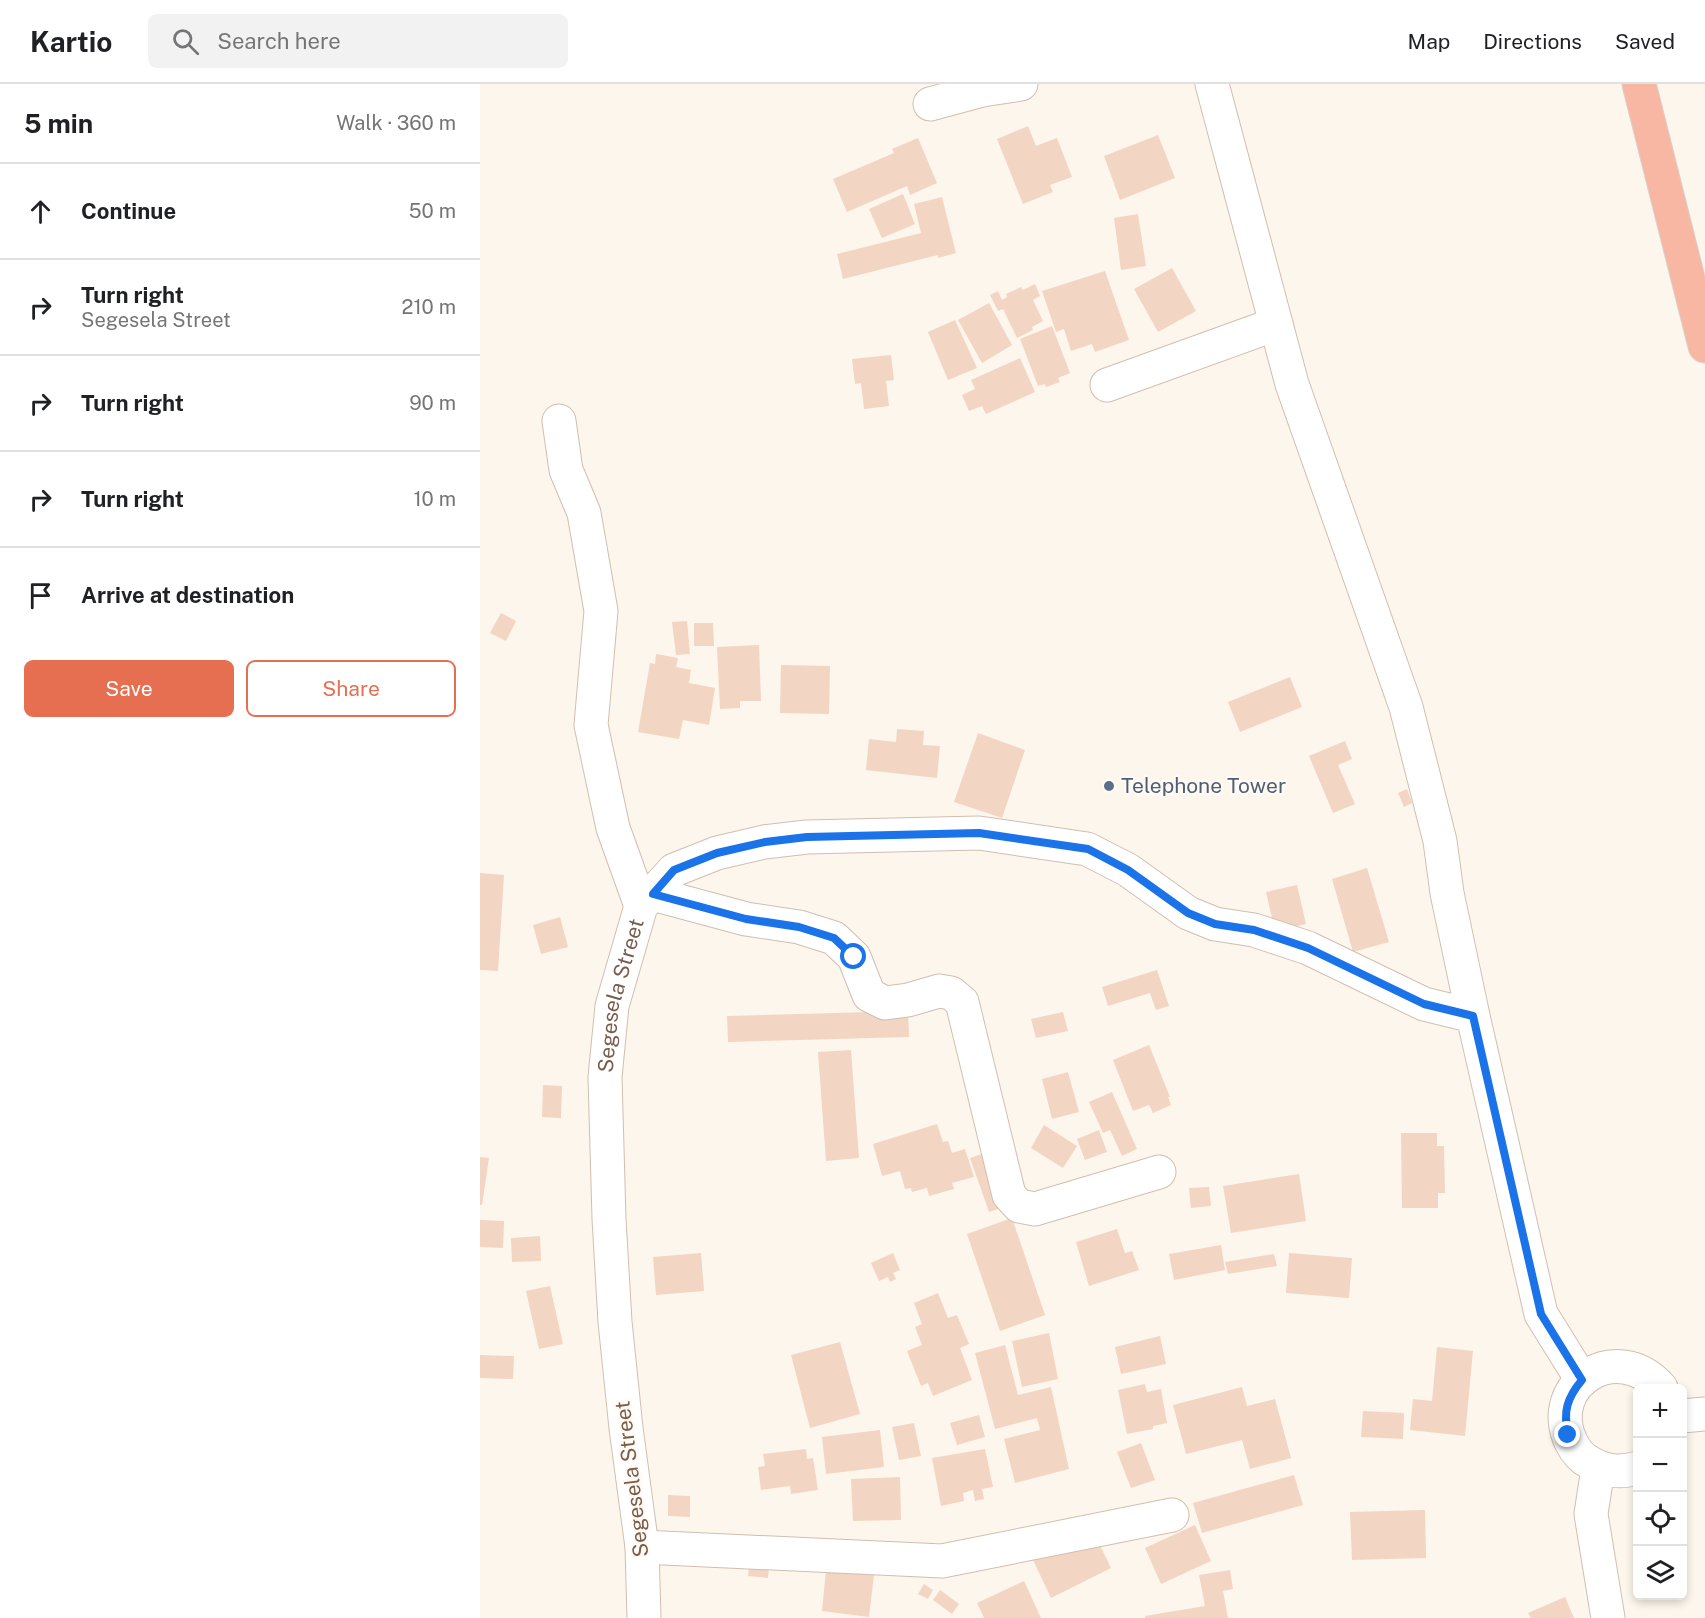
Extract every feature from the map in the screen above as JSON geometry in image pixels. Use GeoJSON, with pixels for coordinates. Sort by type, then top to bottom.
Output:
{"type":"FeatureCollection","features":[{"type":"Feature","properties":{"kind":"highway"},"geometry":{"type":"LineString","coordinates":[[1638,84],[1705,346]]}},
{"type":"Feature","properties":{"kind":"street"},"geometry":{"type":"LineString","coordinates":[[930,104],[982,90],[1021,84]]}},
{"type":"Feature","properties":{"kind":"street"},"geometry":{"type":"LineString","coordinates":[[1212,84],[1292,384],[1406,707],[1440,842],[1473,1016],[1541,1314],[1582,1380]]}},
{"type":"Feature","properties":{"kind":"street"},"geometry":{"type":"LineString","coordinates":[[1107,385],[1276,324]]}},
{"type":"Feature","properties":{"kind":"street"},"geometry":{"type":"LineString","coordinates":[[560,421],[566,470],[584,513],[601,611],[591,725],[613,828],[647,900],[799,927],[834,938],[854,957],[869,995],[885,1003],[908,1000],[939,990],[951,993],[962,1002],[1009,1195],[1019,1206],[1035,1209],[1160,1172]]}},
{"type":"Feature","properties":{"kind":"street","name":"Segesela Street"},"geometry":{"type":"LineString","coordinates":[[644,1618],[642,1547],[615,1322],[605,1077],[612,1006],[647,900],[674,870],[717,853],[765,842],[807,837],[979,833],[1088,849],[1128,870],[1197,917],[1215,924],[1254,930],[1308,948],[1424,1004],[1473,1016]]}},
{"type":"Feature","properties":{"kind":"street"},"geometry":{"type":"LineString","coordinates":[[1633,1470],[1612,1471],[1598,1468],[1585,1460],[1575,1449],[1568,1435],[1565,1420],[1567,1405],[1573,1391],[1582,1380],[1595,1371],[1609,1366],[1624,1366],[1639,1370],[1657,1384]]}},
{"type":"Feature","properties":{"kind":"street"},"geometry":{"type":"LineString","coordinates":[[1687,1416],[1705,1414]]}},
{"type":"Feature","properties":{"kind":"street"},"geometry":{"type":"LineString","coordinates":[[1598,1468],[1591,1514],[1608,1618]]}},
{"type":"Feature","properties":{"kind":"street"},"geometry":{"type":"LineString","coordinates":[[642,1547],[942,1561],[1172,1515]]}},
{"type":"Feature","properties":{"kind":"building"},"geometry":{"type":"Polygon","coordinates":[[[1028,126],[1036,146],[1057,138],[1072,177],[1050,185],[1053,192],[1023,204],[997,139],[1028,126]]]}},
{"type":"Feature","properties":{"kind":"building"},"geometry":{"type":"Polygon","coordinates":[[[1158,135],[1175,178],[1120,200],[1104,156],[1158,135]]]}},
{"type":"Feature","properties":{"kind":"building"},"geometry":{"type":"Polygon","coordinates":[[[918,138],[937,183],[910,195],[907,186],[847,212],[833,179],[894,153],[892,149],[918,138]]]}},
{"type":"Feature","properties":{"kind":"building"},"geometry":{"type":"Polygon","coordinates":[[[903,194],[915,224],[882,238],[869,209],[903,194]]]}},
{"type":"Feature","properties":{"kind":"building"},"geometry":{"type":"Polygon","coordinates":[[[942,197],[956,253],[938,258],[938,255],[843,279],[837,254],[921,233],[914,204],[942,197]]]}},
{"type":"Feature","properties":{"kind":"building"},"geometry":{"type":"Polygon","coordinates":[[[1138,214],[1146,266],[1121,270],[1114,218],[1138,214]]]}},
{"type":"Feature","properties":{"kind":"building"},"geometry":{"type":"Polygon","coordinates":[[[1172,268],[1196,311],[1158,332],[1134,289],[1172,268]]]}},
{"type":"Feature","properties":{"kind":"building"},"geometry":{"type":"Polygon","coordinates":[[[1105,271],[1129,340],[1095,352],[1092,344],[1071,351],[1064,329],[1056,332],[1042,291],[1105,271]]]}},
{"type":"Feature","properties":{"kind":"building"},"geometry":{"type":"Polygon","coordinates":[[[1035,284],[1040,296],[1033,300],[1043,321],[1032,327],[1033,330],[1017,338],[1003,309],[998,311],[990,295],[998,291],[1002,300],[1007,297],[1006,294],[1035,284]]]}},
{"type":"Feature","properties":{"kind":"building"},"geometry":{"type":"Polygon","coordinates":[[[989,303],[1012,345],[982,363],[958,320],[989,303]]]}},
{"type":"Feature","properties":{"kind":"building"},"geometry":{"type":"Polygon","coordinates":[[[955,320],[977,368],[948,380],[928,332],[955,320]]]}},
{"type":"Feature","properties":{"kind":"building"},"geometry":{"type":"Polygon","coordinates":[[[1052,326],[1070,373],[1058,378],[1060,382],[1046,387],[1045,384],[1038,386],[1020,339],[1052,326]]]}},
{"type":"Feature","properties":{"kind":"building"},"geometry":{"type":"Polygon","coordinates":[[[891,355],[894,380],[886,381],[889,406],[864,409],[861,383],[855,384],[852,359],[891,355]]]}},
{"type":"Feature","properties":{"kind":"building"},"geometry":{"type":"Polygon","coordinates":[[[1020,358],[1035,392],[986,414],[982,406],[969,411],[962,395],[975,389],[971,380],[1020,358]]]}},
{"type":"Feature","properties":{"kind":"building"},"geometry":{"type":"Polygon","coordinates":[[[501,613],[516,621],[506,641],[490,633],[501,613]]]}},
{"type":"Feature","properties":{"kind":"building"},"geometry":{"type":"Polygon","coordinates":[[[687,621],[690,654],[676,655],[672,622],[687,621]]]}},
{"type":"Feature","properties":{"kind":"building"},"geometry":{"type":"Polygon","coordinates":[[[694,623],[713,623],[714,646],[694,646],[694,623]]]}},
{"type":"Feature","properties":{"kind":"building"},"geometry":{"type":"Polygon","coordinates":[[[759,645],[761,701],[740,701],[740,708],[720,709],[717,647],[759,645]]]}},
{"type":"Feature","properties":{"kind":"building"},"geometry":{"type":"Polygon","coordinates":[[[656,654],[678,658],[676,667],[691,670],[689,683],[715,688],[709,725],[683,720],[679,739],[638,732],[650,663],[655,664],[656,654]]]}},
{"type":"Feature","properties":{"kind":"building"},"geometry":{"type":"Polygon","coordinates":[[[781,665],[830,666],[829,714],[780,713],[781,665]]]}},
{"type":"Feature","properties":{"kind":"building"},"geometry":{"type":"Polygon","coordinates":[[[1290,677],[1302,707],[1240,732],[1228,702],[1290,677]]]}},
{"type":"Feature","properties":{"kind":"building"},"geometry":{"type":"Polygon","coordinates":[[[897,729],[924,731],[923,745],[940,746],[937,778],[866,770],[869,739],[896,742],[897,729]]]}},
{"type":"Feature","properties":{"kind":"building"},"geometry":{"type":"Polygon","coordinates":[[[978,733],[1025,750],[1002,818],[954,802],[978,733]]]}},
{"type":"Feature","properties":{"kind":"building"},"geometry":{"type":"Polygon","coordinates":[[[1345,741],[1352,759],[1338,765],[1355,804],[1333,813],[1309,756],[1345,741]]]}},
{"type":"Feature","properties":{"kind":"building"},"geometry":{"type":"Polygon","coordinates":[[[1407,789],[1412,803],[1404,807],[1398,793],[1407,789]]]}},
{"type":"Feature","properties":{"kind":"building"},"geometry":{"type":"Polygon","coordinates":[[[1367,868],[1389,942],[1353,952],[1332,879],[1367,868]]]}},
{"type":"Feature","properties":{"kind":"building"},"geometry":{"type":"Polygon","coordinates":[[[480,873],[504,875],[498,971],[480,970],[480,873]]]}},
{"type":"Feature","properties":{"kind":"building"},"geometry":{"type":"Polygon","coordinates":[[[1297,885],[1306,924],[1275,931],[1266,892],[1297,885]]]}},
{"type":"Feature","properties":{"kind":"building"},"geometry":{"type":"Polygon","coordinates":[[[560,917],[568,947],[541,954],[533,925],[560,917]]]}},
{"type":"Feature","properties":{"kind":"building"},"geometry":{"type":"Polygon","coordinates":[[[1157,970],[1169,1006],[1156,1010],[1150,993],[1108,1006],[1102,987],[1157,970]]]}},
{"type":"Feature","properties":{"kind":"building"},"geometry":{"type":"Polygon","coordinates":[[[908,1011],[909,1037],[728,1042],[727,1016],[908,1011]]]}},
{"type":"Feature","properties":{"kind":"building"},"geometry":{"type":"Polygon","coordinates":[[[1063,1012],[1068,1031],[1036,1038],[1031,1019],[1063,1012]]]}},
{"type":"Feature","properties":{"kind":"building"},"geometry":{"type":"Polygon","coordinates":[[[1149,1045],[1170,1097],[1168,1097],[1171,1105],[1153,1113],[1149,1105],[1133,1111],[1113,1060],[1149,1045]]]}},
{"type":"Feature","properties":{"kind":"building"},"geometry":{"type":"Polygon","coordinates":[[[851,1050],[859,1158],[826,1161],[818,1052],[851,1050]]]}},
{"type":"Feature","properties":{"kind":"building"},"geometry":{"type":"Polygon","coordinates":[[[1068,1072],[1079,1112],[1052,1119],[1042,1079],[1068,1072]]]}},
{"type":"Feature","properties":{"kind":"building"},"geometry":{"type":"Polygon","coordinates":[[[543,1085],[562,1086],[561,1118],[542,1117],[543,1085]]]}},
{"type":"Feature","properties":{"kind":"building"},"geometry":{"type":"Polygon","coordinates":[[[1112,1092],[1137,1149],[1122,1156],[1110,1130],[1103,1133],[1089,1102],[1112,1092]]]}},
{"type":"Feature","properties":{"kind":"building"},"geometry":{"type":"Polygon","coordinates":[[[937,1124],[943,1142],[948,1141],[952,1153],[965,1149],[974,1177],[952,1183],[954,1189],[929,1196],[927,1188],[912,1192],[911,1188],[905,1189],[900,1171],[882,1176],[873,1144],[937,1124]]]}},
{"type":"Feature","properties":{"kind":"building"},"geometry":{"type":"Polygon","coordinates":[[[1044,1125],[1077,1146],[1063,1168],[1031,1148],[1044,1125]]]}},
{"type":"Feature","properties":{"kind":"building"},"geometry":{"type":"Polygon","coordinates":[[[1099,1130],[1107,1152],[1085,1160],[1077,1139],[1099,1130]]]}},
{"type":"Feature","properties":{"kind":"building"},"geometry":{"type":"Polygon","coordinates":[[[1401,1133],[1437,1133],[1437,1146],[1444,1146],[1445,1193],[1438,1193],[1438,1208],[1402,1208],[1401,1133]]]}},
{"type":"Feature","properties":{"kind":"building"},"geometry":{"type":"Polygon","coordinates":[[[991,1151],[1010,1205],[989,1212],[970,1158],[991,1151]]]}},
{"type":"Feature","properties":{"kind":"building"},"geometry":{"type":"Polygon","coordinates":[[[480,1157],[489,1158],[482,1205],[480,1205],[480,1157]]]}},
{"type":"Feature","properties":{"kind":"building"},"geometry":{"type":"Polygon","coordinates":[[[1299,1174],[1306,1221],[1231,1233],[1223,1186],[1299,1174]]]}},
{"type":"Feature","properties":{"kind":"building"},"geometry":{"type":"Polygon","coordinates":[[[1209,1187],[1211,1206],[1191,1208],[1189,1188],[1209,1187]]]}},
{"type":"Feature","properties":{"kind":"building"},"geometry":{"type":"Polygon","coordinates":[[[1012,1218],[1045,1315],[1000,1331],[967,1234],[1012,1218]]]}},
{"type":"Feature","properties":{"kind":"building"},"geometry":{"type":"Polygon","coordinates":[[[480,1220],[504,1221],[503,1248],[480,1247],[480,1220]]]}},
{"type":"Feature","properties":{"kind":"building"},"geometry":{"type":"Polygon","coordinates":[[[1117,1229],[1125,1253],[1132,1251],[1139,1270],[1089,1286],[1076,1242],[1117,1229]]]}},
{"type":"Feature","properties":{"kind":"building"},"geometry":{"type":"Polygon","coordinates":[[[540,1236],[541,1261],[512,1262],[511,1238],[540,1236]]]}},
{"type":"Feature","properties":{"kind":"building"},"geometry":{"type":"Polygon","coordinates":[[[1221,1245],[1225,1270],[1174,1280],[1169,1254],[1221,1245]]]}},
{"type":"Feature","properties":{"kind":"building"},"geometry":{"type":"Polygon","coordinates":[[[701,1253],[704,1291],[656,1295],[653,1257],[701,1253]]]}},
{"type":"Feature","properties":{"kind":"building"},"geometry":{"type":"Polygon","coordinates":[[[893,1253],[900,1270],[893,1273],[896,1279],[890,1282],[888,1277],[879,1281],[871,1263],[893,1253]]]}},
{"type":"Feature","properties":{"kind":"building"},"geometry":{"type":"Polygon","coordinates":[[[1289,1253],[1352,1258],[1349,1298],[1286,1293],[1289,1253]]]}},
{"type":"Feature","properties":{"kind":"building"},"geometry":{"type":"Polygon","coordinates":[[[1274,1254],[1277,1266],[1228,1274],[1225,1262],[1274,1254]]]}},
{"type":"Feature","properties":{"kind":"building"},"geometry":{"type":"Polygon","coordinates":[[[550,1286],[563,1344],[539,1349],[526,1291],[550,1286]]]}},
{"type":"Feature","properties":{"kind":"building"},"geometry":{"type":"Polygon","coordinates":[[[938,1293],[948,1318],[957,1315],[969,1344],[960,1348],[972,1380],[933,1396],[928,1383],[921,1386],[907,1351],[922,1345],[915,1327],[922,1324],[914,1303],[938,1293]]]}},
{"type":"Feature","properties":{"kind":"building"},"geometry":{"type":"Polygon","coordinates":[[[1049,1333],[1058,1379],[1022,1387],[1012,1341],[1049,1333]]]}},
{"type":"Feature","properties":{"kind":"building"},"geometry":{"type":"Polygon","coordinates":[[[1160,1336],[1166,1364],[1121,1374],[1115,1347],[1160,1336]]]}},
{"type":"Feature","properties":{"kind":"building"},"geometry":{"type":"Polygon","coordinates":[[[840,1342],[860,1414],[810,1428],[791,1355],[840,1342]]]}},
{"type":"Feature","properties":{"kind":"building"},"geometry":{"type":"Polygon","coordinates":[[[1005,1345],[1018,1395],[1051,1387],[1069,1469],[1015,1483],[1004,1439],[1040,1430],[1037,1418],[995,1429],[975,1353],[1005,1345]]]}},
{"type":"Feature","properties":{"kind":"building"},"geometry":{"type":"Polygon","coordinates":[[[1437,1347],[1473,1351],[1465,1436],[1410,1430],[1413,1399],[1432,1401],[1437,1347]]]}},
{"type":"Feature","properties":{"kind":"building"},"geometry":{"type":"Polygon","coordinates":[[[480,1355],[514,1356],[513,1379],[480,1378],[480,1355]]]}},
{"type":"Feature","properties":{"kind":"building"},"geometry":{"type":"Polygon","coordinates":[[[1145,1384],[1147,1392],[1161,1389],[1167,1423],[1153,1426],[1153,1429],[1127,1434],[1118,1390],[1145,1384]]]}},
{"type":"Feature","properties":{"kind":"building"},"geometry":{"type":"Polygon","coordinates":[[[1242,1387],[1247,1406],[1275,1399],[1291,1458],[1250,1469],[1242,1440],[1186,1454],[1173,1405],[1242,1387]]]}},
{"type":"Feature","properties":{"kind":"building"},"geometry":{"type":"Polygon","coordinates":[[[1363,1411],[1404,1413],[1403,1439],[1361,1437],[1363,1411]]]}},
{"type":"Feature","properties":{"kind":"building"},"geometry":{"type":"Polygon","coordinates":[[[979,1415],[985,1437],[957,1445],[950,1423],[979,1415]]]}},
{"type":"Feature","properties":{"kind":"building"},"geometry":{"type":"Polygon","coordinates":[[[914,1423],[921,1456],[899,1460],[892,1427],[914,1423]]]}},
{"type":"Feature","properties":{"kind":"building"},"geometry":{"type":"Polygon","coordinates":[[[880,1430],[884,1467],[826,1474],[822,1437],[880,1430]]]}},
{"type":"Feature","properties":{"kind":"building"},"geometry":{"type":"Polygon","coordinates":[[[1141,1443],[1155,1480],[1131,1488],[1117,1452],[1141,1443]]]}},
{"type":"Feature","properties":{"kind":"building"},"geometry":{"type":"Polygon","coordinates":[[[806,1449],[807,1459],[813,1458],[818,1490],[791,1494],[790,1486],[761,1490],[758,1467],[765,1466],[763,1454],[806,1449]]]}},
{"type":"Feature","properties":{"kind":"building"},"geometry":{"type":"Polygon","coordinates":[[[985,1449],[993,1487],[982,1489],[984,1499],[975,1501],[973,1490],[963,1493],[964,1501],[941,1506],[932,1458],[985,1449]]]}},
{"type":"Feature","properties":{"kind":"building"},"geometry":{"type":"Polygon","coordinates":[[[1294,1475],[1303,1505],[1202,1533],[1193,1503],[1294,1475]]]}},
{"type":"Feature","properties":{"kind":"building"},"geometry":{"type":"Polygon","coordinates":[[[900,1477],[901,1520],[853,1521],[851,1479],[900,1477]]]}},
{"type":"Feature","properties":{"kind":"building"},"geometry":{"type":"Polygon","coordinates":[[[668,1495],[690,1496],[690,1517],[668,1516],[668,1495]]]}},
{"type":"Feature","properties":{"kind":"building"},"geometry":{"type":"Polygon","coordinates":[[[1425,1510],[1426,1558],[1352,1560],[1350,1512],[1425,1510]]]}},
{"type":"Feature","properties":{"kind":"building"},"geometry":{"type":"Polygon","coordinates":[[[1195,1525],[1211,1561],[1161,1584],[1145,1548],[1195,1525]]]}},
{"type":"Feature","properties":{"kind":"building"},"geometry":{"type":"Polygon","coordinates":[[[1093,1531],[1111,1568],[1051,1598],[1033,1560],[1093,1531]]]}},
{"type":"Feature","properties":{"kind":"building"},"geometry":{"type":"Polygon","coordinates":[[[750,1554],[770,1555],[768,1578],[748,1576],[750,1554]]]}},
{"type":"Feature","properties":{"kind":"building"},"geometry":{"type":"Polygon","coordinates":[[[827,1560],[875,1566],[869,1617],[822,1611],[827,1560]]]}},
{"type":"Feature","properties":{"kind":"building"},"geometry":{"type":"Polygon","coordinates":[[[1230,1570],[1233,1589],[1223,1591],[1228,1618],[1145,1618],[1145,1616],[1205,1606],[1199,1575],[1230,1570]]]}},
{"type":"Feature","properties":{"kind":"building"},"geometry":{"type":"Polygon","coordinates":[[[1024,1581],[1041,1618],[984,1618],[977,1603],[1024,1581]]]}},
{"type":"Feature","properties":{"kind":"building"},"geometry":{"type":"Polygon","coordinates":[[[924,1584],[933,1590],[928,1599],[918,1594],[924,1584]]]}},
{"type":"Feature","properties":{"kind":"building"},"geometry":{"type":"Polygon","coordinates":[[[940,1590],[959,1604],[952,1614],[933,1600],[940,1590]]]}},
{"type":"Feature","properties":{"kind":"building"},"geometry":{"type":"Polygon","coordinates":[[[1565,1597],[1574,1618],[1531,1618],[1528,1613],[1565,1597]]]}},
{"type":"Feature","properties":{"kind":"place","name":"Telephone Tower"},"geometry":{"type":"Point","coordinates":[1109,786]}},
{"type":"Feature","properties":{"kind":"route"},"geometry":{"type":"LineString","coordinates":[[854,957],[834,938],[799,927],[746,919],[653,894],[674,870],[717,853],[765,842],[807,837],[979,833],[1088,849],[1128,870],[1188,913],[1215,924],[1254,930],[1308,948],[1424,1004],[1473,1016],[1541,1314],[1582,1380],[1573,1391],[1567,1405],[1565,1420],[1568,1435]]}}]}
